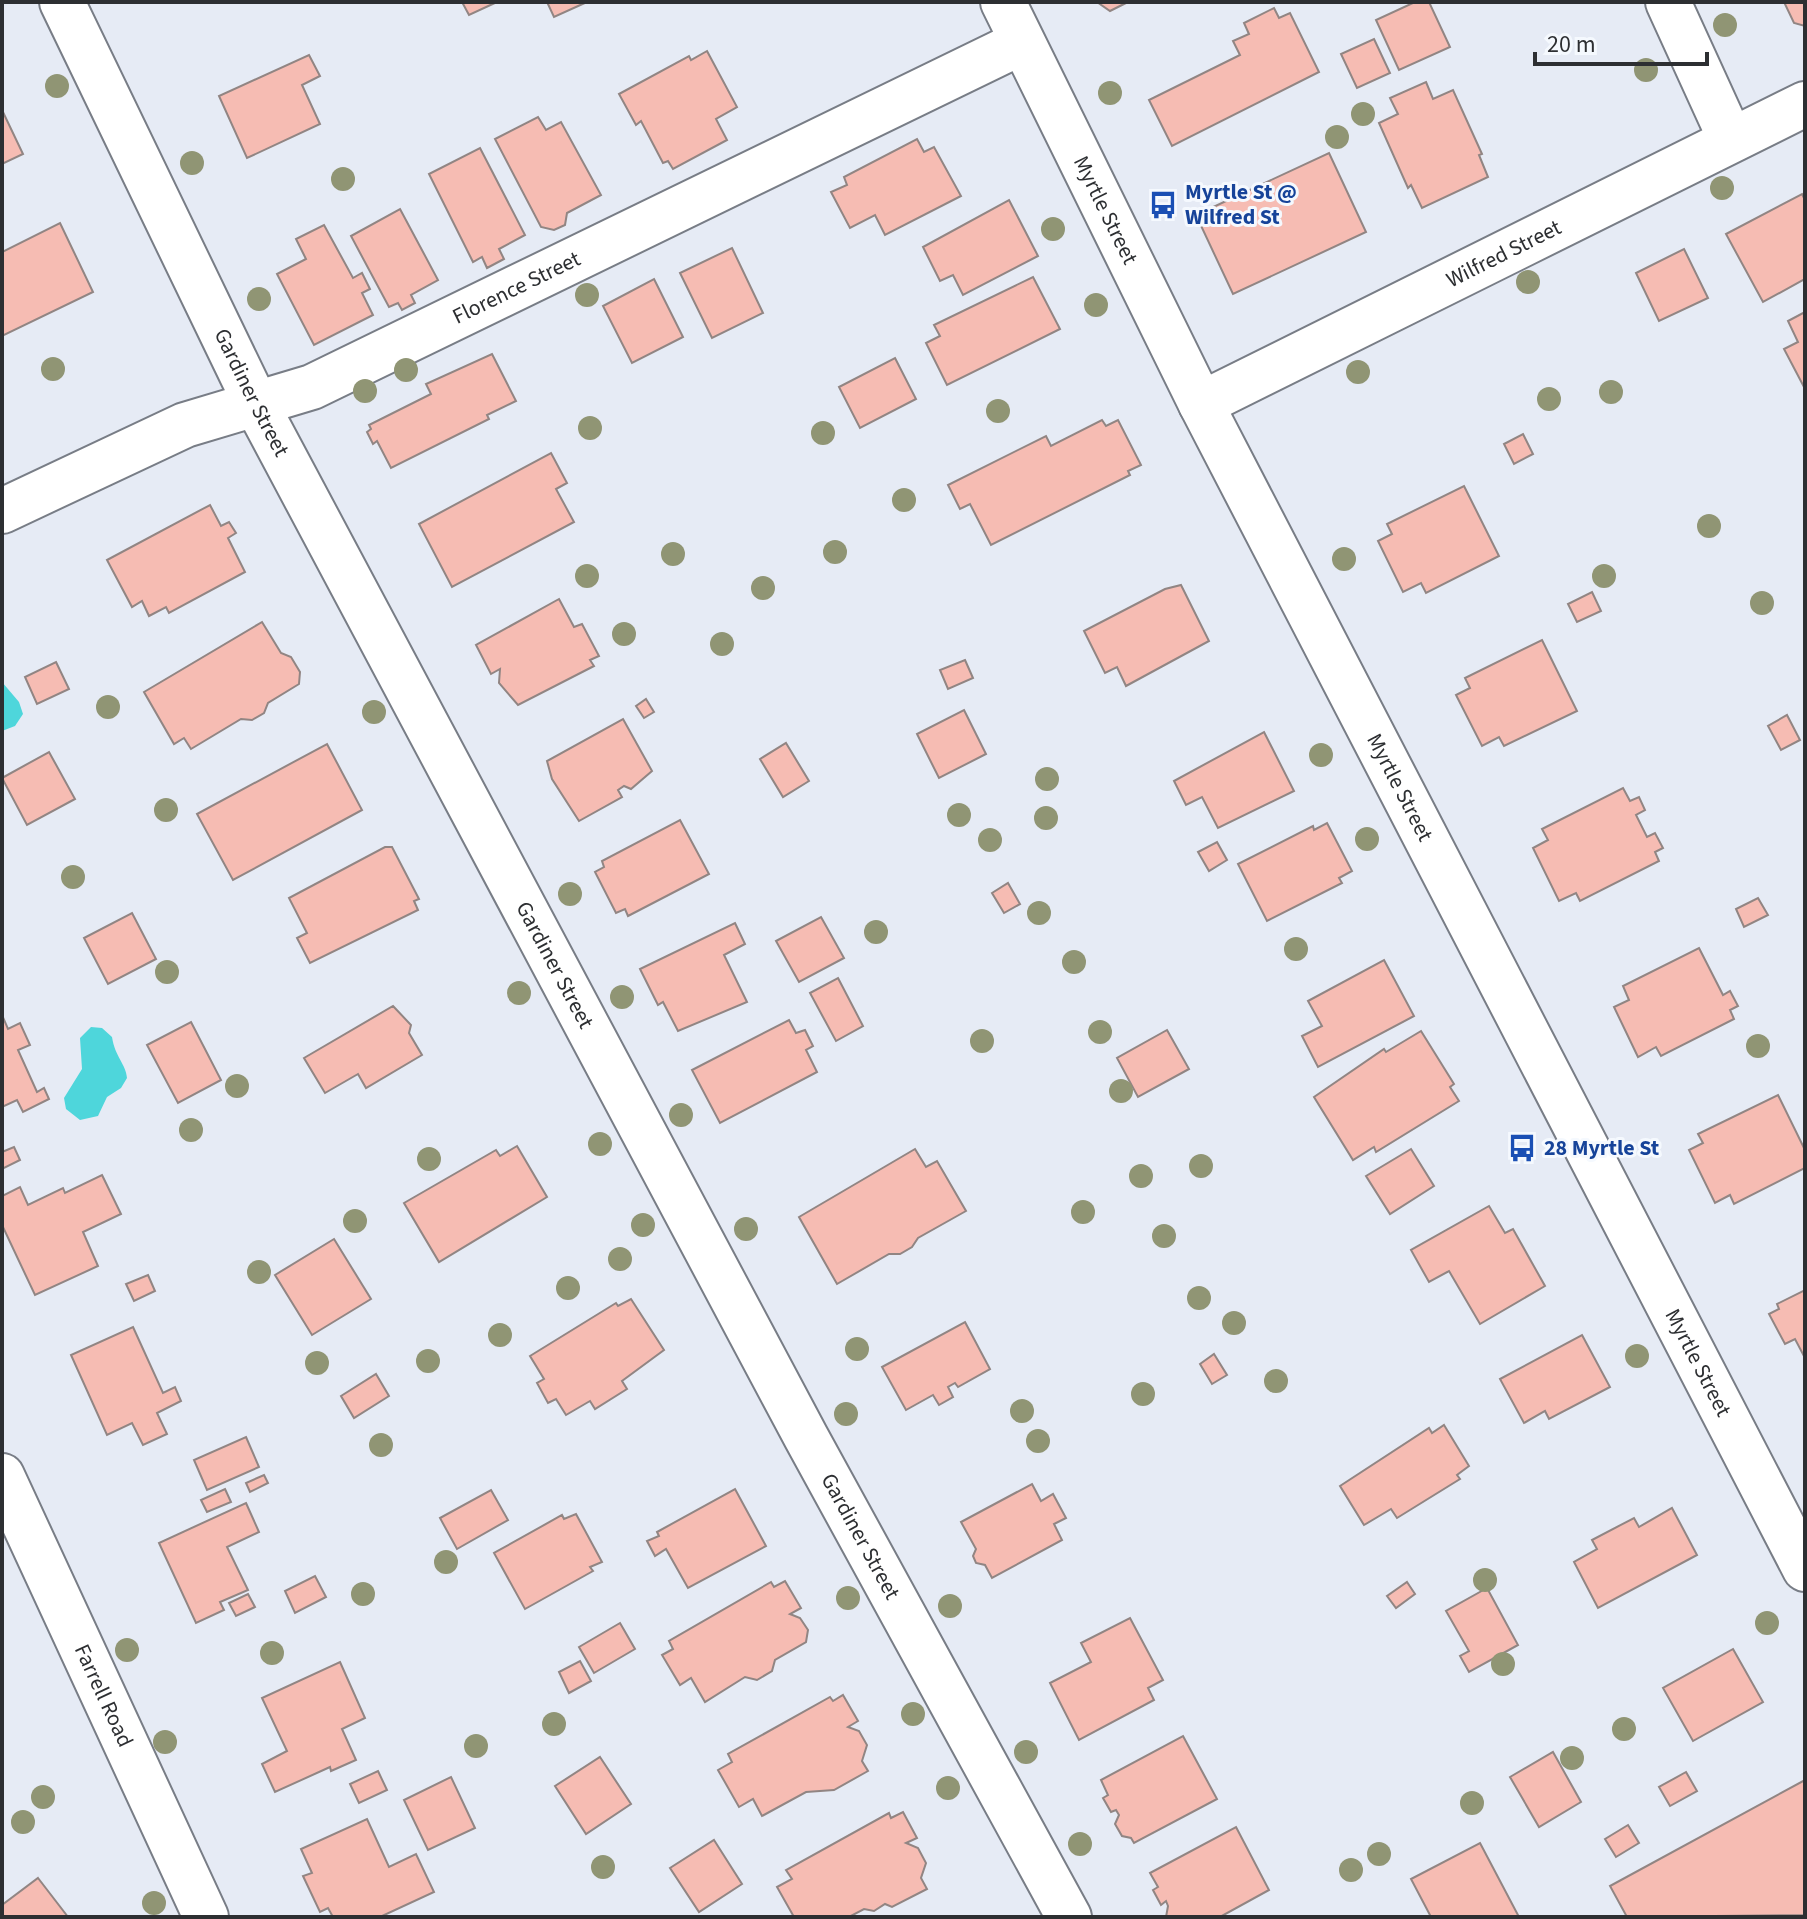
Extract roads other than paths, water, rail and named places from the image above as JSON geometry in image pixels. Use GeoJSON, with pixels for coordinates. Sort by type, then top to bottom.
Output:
{"type":"FeatureCollection","features":[{"type":"Feature","properties":{"kind":"street","name":"Gardiner Street"},"geometry":{"type":"LineString","coordinates":[[62,2],[256,404],[724,1286],[1069,1917]]}},
{"type":"Feature","properties":{"kind":"street","name":"Myrtle Street"},"geometry":{"type":"LineString","coordinates":[[1003,2],[1201,404],[1805,1569]]}},
{"type":"Feature","properties":{"kind":"street"},"geometry":{"type":"LineString","coordinates":[[1668,2],[1731,140]]}},
{"type":"Feature","properties":{"kind":"street","name":"Florence Street"},"geometry":{"type":"LineString","coordinates":[[2,511],[185,425],[326,380],[1022,42]]}},
{"type":"Feature","properties":{"kind":"street","name":"Wilfred Street"},"geometry":{"type":"LineString","coordinates":[[1201,404],[1805,104]]}},
{"type":"Feature","properties":{"kind":"street","name":"Farrell Road"},"geometry":{"type":"LineString","coordinates":[[2,1476],[206,1917]]}},
{"type":"Feature","properties":{"kind":"water"},"geometry":{"type":"Polygon","coordinates":[[[2,682],[19,702],[23,714],[15,726],[2,731],[2,682]]]}},
{"type":"Feature","properties":{"kind":"water"},"geometry":{"type":"Polygon","coordinates":[[[91,1027],[102,1028],[112,1037],[127,1078],[121,1088],[107,1097],[98,1116],[80,1120],[66,1109],[64,1098],[82,1069],[80,1038],[91,1027]]]}},
{"type":"Feature","properties":{"kind":"place","name":"Myrtle St @ Wilfred St"},"geometry":{"type":"Point","coordinates":[1163,205]}},
{"type":"Feature","properties":{"kind":"place","name":"28 Myrtle St"},"geometry":{"type":"Point","coordinates":[1522,1148]}}]}
